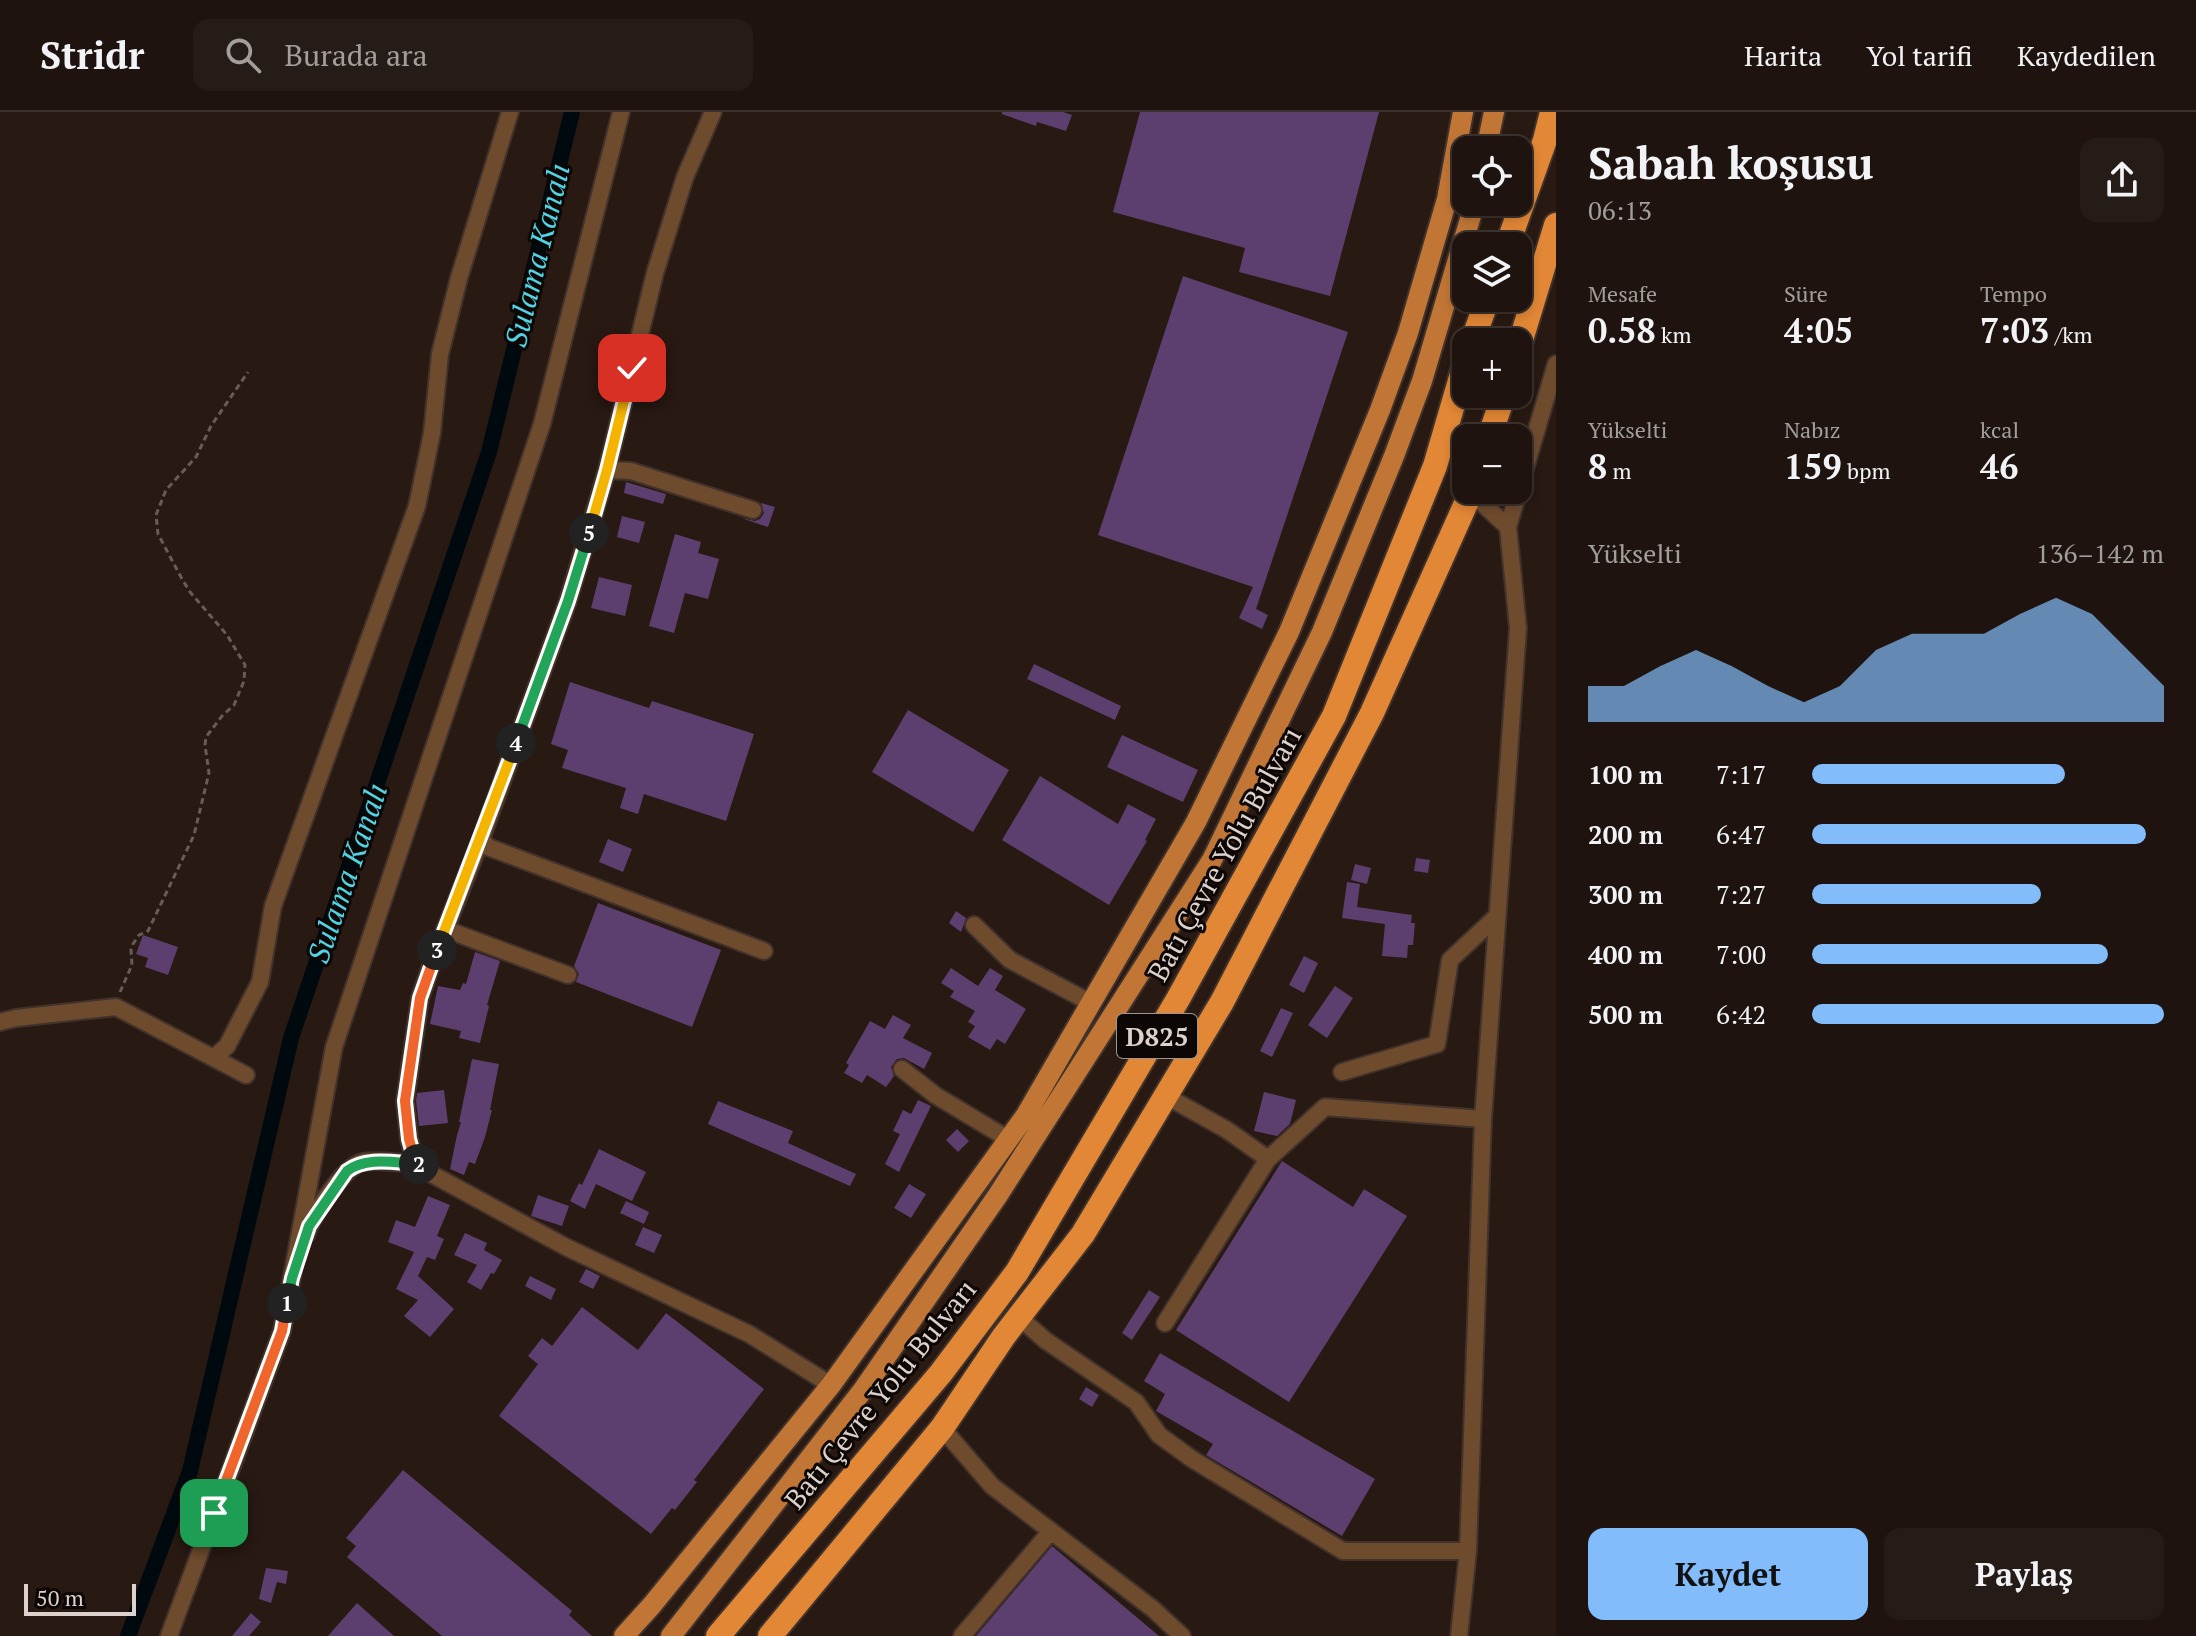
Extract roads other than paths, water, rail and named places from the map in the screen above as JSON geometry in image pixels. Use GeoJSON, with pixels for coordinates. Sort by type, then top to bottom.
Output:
{"type":"FeatureCollection","features":[{"type":"Feature","properties":{"kind":"highway"},"geometry":{"type":"LineString","coordinates":[[1512,232],[1552,112]]}},
{"type":"Feature","properties":{"kind":"highway"},"geometry":{"type":"LineString","coordinates":[[1525,328],[1556,225]]}},
{"type":"Feature","properties":{"kind":"highway","name":"Batı Çevre Yolu Bulvarı"},"geometry":{"type":"LineString","coordinates":[[718,1636],[941,1373],[1017,1272],[1178,999],[1334,716],[1435,466],[1452,408]]}},
{"type":"Feature","properties":{"kind":"highway","name":"D825"},"geometry":{"type":"LineString","coordinates":[[770,1636],[942,1428],[1019,1317],[1083,1234],[1222,1002],[1372,713],[1467,504]]}},
{"type":"Feature","properties":{"kind":"main road"},"geometry":{"type":"LineString","coordinates":[[624,1636],[831,1385],[1026,1115],[1196,822],[1289,632],[1380,410],[1408,333],[1447,199],[1463,112]]}},
{"type":"Feature","properties":{"kind":"main road"},"geometry":{"type":"LineString","coordinates":[[1489,136],[1494,112]]}},
{"type":"Feature","properties":{"kind":"main road"},"geometry":{"type":"LineString","coordinates":[[671,1636],[869,1382],[998,1195],[1212,860],[1322,632],[1394,456],[1422,381],[1471,216]]}},
{"type":"Feature","properties":{"kind":"street"},"geometry":{"type":"LineString","coordinates":[[214,1058],[227,1046],[260,982],[273,906],[417,506],[432,433],[440,354],[459,278],[510,112]]}},
{"type":"Feature","properties":{"kind":"street"},"geometry":{"type":"LineString","coordinates":[[169,1636],[282,1331],[334,1047],[542,424],[621,112]]}},
{"type":"Feature","properties":{"kind":"street"},"geometry":{"type":"LineString","coordinates":[[713,112],[685,177],[655,273],[607,470],[568,601],[420,998],[405,1101],[414,1157],[426,1171],[566,1247],[749,1334],[831,1385]]}},
{"type":"Feature","properties":{"kind":"street"},"geometry":{"type":"LineString","coordinates":[[1459,1636],[1468,1551],[1483,1119],[1518,628],[1508,527],[1556,364]]}},
{"type":"Feature","properties":{"kind":"street"},"geometry":{"type":"LineString","coordinates":[[607,470],[631,471],[753,510]]}},
{"type":"Feature","properties":{"kind":"street"},"geometry":{"type":"LineString","coordinates":[[1484,504],[1508,527]]}},
{"type":"Feature","properties":{"kind":"street"},"geometry":{"type":"LineString","coordinates":[[481,839],[488,847],[764,951]]}},
{"type":"Feature","properties":{"kind":"street"},"geometry":{"type":"LineString","coordinates":[[1342,1072],[1437,1044],[1450,960],[1497,916]]}},
{"type":"Feature","properties":{"kind":"street"},"geometry":{"type":"LineString","coordinates":[[974,925],[1010,960],[1091,1003]]}},
{"type":"Feature","properties":{"kind":"street"},"geometry":{"type":"LineString","coordinates":[[445,929],[568,975]]}},
{"type":"Feature","properties":{"kind":"street"},"geometry":{"type":"LineString","coordinates":[[0,1022],[116,1007],[246,1075]]}},
{"type":"Feature","properties":{"kind":"street"},"geometry":{"type":"LineString","coordinates":[[902,1069],[935,1095],[1008,1139]]}},
{"type":"Feature","properties":{"kind":"street"},"geometry":{"type":"LineString","coordinates":[[1166,1096],[1227,1130],[1268,1159]]}},
{"type":"Feature","properties":{"kind":"street"},"geometry":{"type":"LineString","coordinates":[[1165,1323],[1268,1159],[1325,1107],[1483,1119]]}},
{"type":"Feature","properties":{"kind":"street"},"geometry":{"type":"LineString","coordinates":[[292,1278],[309,1226],[347,1171],[367,1161],[420,1164]]}},
{"type":"Feature","properties":{"kind":"street"},"geometry":{"type":"LineString","coordinates":[[1019,1317],[1045,1340],[1136,1402],[1159,1435],[1192,1459],[1343,1551],[1468,1551]]}},
{"type":"Feature","properties":{"kind":"street"},"geometry":{"type":"LineString","coordinates":[[942,1428],[992,1486],[1153,1609],[1182,1636]]}},
{"type":"Feature","properties":{"kind":"street"},"geometry":{"type":"LineString","coordinates":[[962,1636],[1051,1531]]}},
{"type":"Feature","properties":{"kind":"waterway","name":"Sulama Kanalı"},"geometry":{"type":"LineString","coordinates":[[128,1636],[190,1471],[291,1038],[489,452],[572,112]]}}]}
